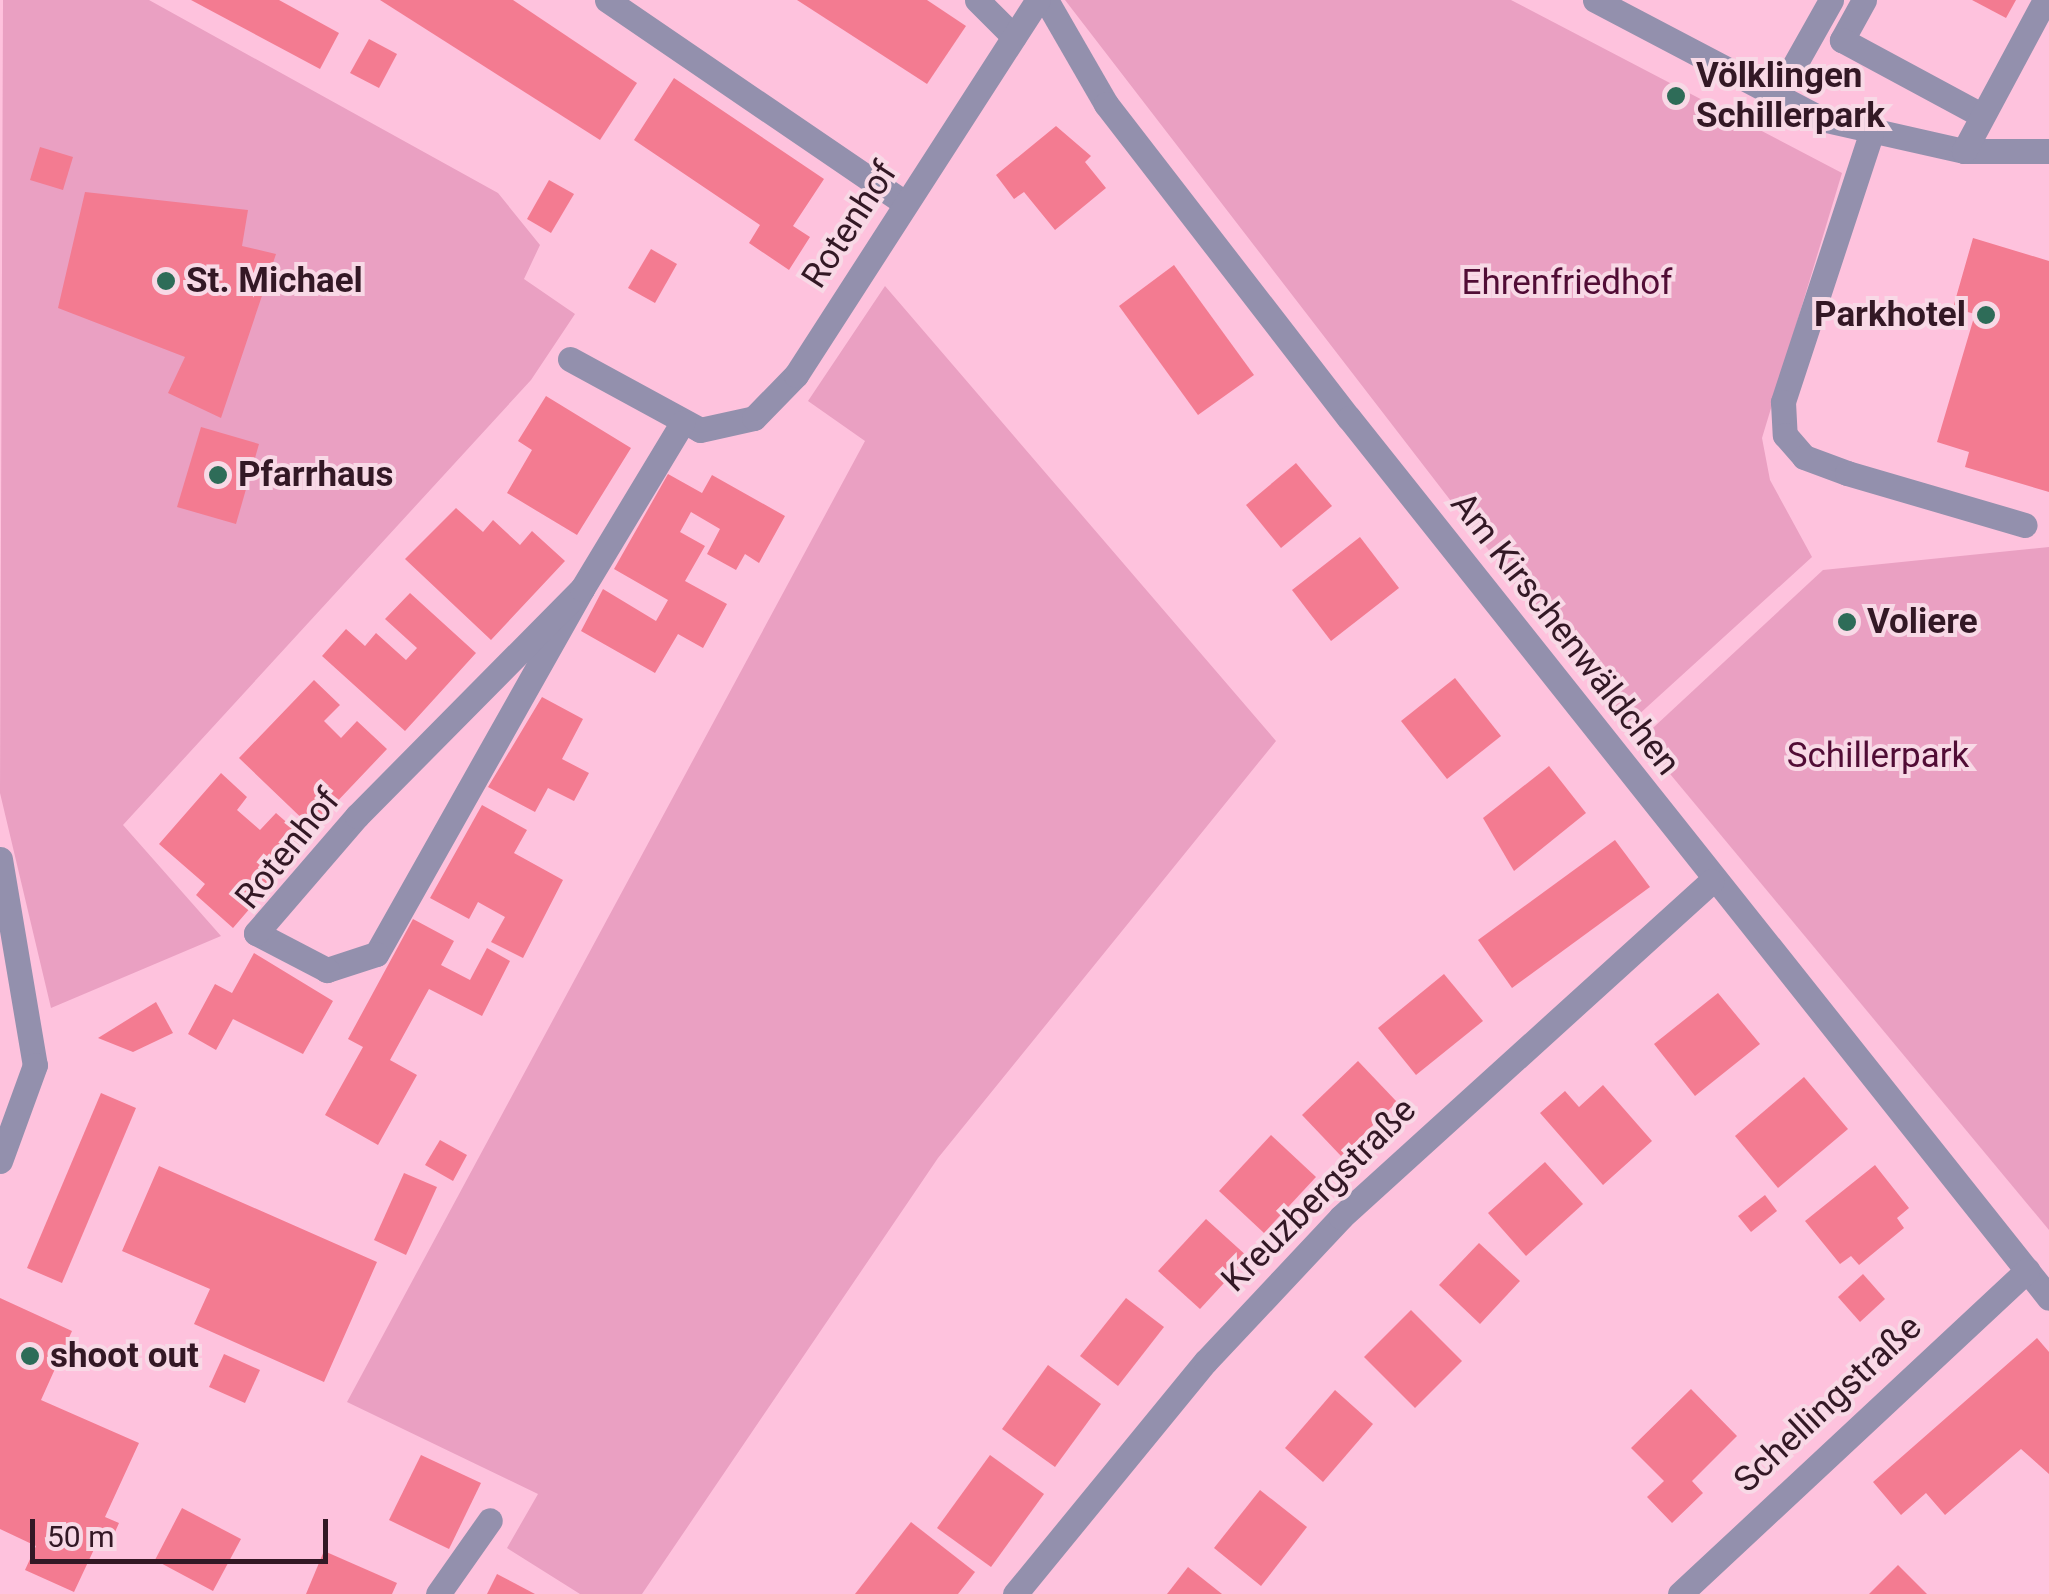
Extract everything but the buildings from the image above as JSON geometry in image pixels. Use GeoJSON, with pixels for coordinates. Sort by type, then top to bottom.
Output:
{"type":"FeatureCollection","features":[{"type":"Feature","properties":{"kind":"street"},"geometry":{"type":"LineString","coordinates":[[607,0],[905,203]]}},
{"type":"Feature","properties":{"kind":"street"},"geometry":{"type":"LineString","coordinates":[[977,0],[1014,37]]}},
{"type":"Feature","properties":{"kind":"street","name":"Rotenhof"},"geometry":{"type":"LineString","coordinates":[[570,359],[682,423],[717,432],[776,401],[1038,0]]}},
{"type":"Feature","properties":{"kind":"street","name":"Am Kirschenwäldchen"},"geometry":{"type":"LineString","coordinates":[[1046,0],[1106,104],[1711,880],[2049,1298]]}},
{"type":"Feature","properties":{"kind":"street"},"geometry":{"type":"LineString","coordinates":[[1595,0],[1777,96],[1871,134],[1964,151],[2049,151]]}},
{"type":"Feature","properties":{"kind":"street"},"geometry":{"type":"LineString","coordinates":[[1777,96],[1831,0]]}},
{"type":"Feature","properties":{"kind":"street"},"geometry":{"type":"LineString","coordinates":[[1864,0],[1842,40],[1981,115]]}},
{"type":"Feature","properties":{"kind":"street"},"geometry":{"type":"LineString","coordinates":[[1964,151],[2045,0]]}},
{"type":"Feature","properties":{"kind":"street"},"geometry":{"type":"LineString","coordinates":[[1871,134],[1783,402],[1785,436],[1804,456],[1847,473],[2025,526]]}},
{"type":"Feature","properties":{"kind":"street","name":"Rotenhof"},"geometry":{"type":"LineString","coordinates":[[582,589],[356,816],[256,933],[327,970],[376,954],[582,589],[682,423]]}},
{"type":"Feature","properties":{"kind":"street"},"geometry":{"type":"LineString","coordinates":[[0,858],[34,1065],[0,1161]]}},
{"type":"Feature","properties":{"kind":"street","name":"Kreuzbergstraße"},"geometry":{"type":"LineString","coordinates":[[1015,1594],[1206,1361],[1329,1230],[1711,880]]}},
{"type":"Feature","properties":{"kind":"street","name":"Schellingstraße"},"geometry":{"type":"LineString","coordinates":[[1680,1594],[2027,1270]]}},
{"type":"Feature","properties":{"kind":"street"},"geometry":{"type":"LineString","coordinates":[[438,1594],[490,1520]]}},
{"type":"Feature","properties":{"kind":"green space"},"geometry":{"type":"Polygon","coordinates":[[[3,0],[149,0],[498,193],[540,245],[524,279],[575,314],[531,380],[123,825],[221,936],[51,1008],[0,793],[3,0]]]}},
{"type":"Feature","properties":{"kind":"green space","name":"Ehrenfriedhof"},"geometry":{"type":"Polygon","coordinates":[[[1065,0],[1511,0],[1842,173],[1762,438],[1770,480],[1812,557],[1625,727],[1065,0]]]}},
{"type":"Feature","properties":{"kind":"green space"},"geometry":{"type":"Polygon","coordinates":[[[885,286],[1276,741],[938,1158],[642,1594],[580,1594],[507,1548],[538,1494],[347,1402],[865,441],[808,401],[885,286]]]}},
{"type":"Feature","properties":{"kind":"green space","name":"Schillerpark"},"geometry":{"type":"Polygon","coordinates":[[[2049,547],[2049,1230],[1641,739],[1823,570],[2049,547]]]}},
{"type":"Feature","properties":{"kind":"place","name":"Völklingen Schillerpark"},"geometry":{"type":"Point","coordinates":[1676,96]}},
{"type":"Feature","properties":{"kind":"place","name":"St. Michael"},"geometry":{"type":"Point","coordinates":[166,281]}},
{"type":"Feature","properties":{"kind":"place","name":"Parkhotel"},"geometry":{"type":"Point","coordinates":[1986,315]}},
{"type":"Feature","properties":{"kind":"place","name":"Pfarrhaus"},"geometry":{"type":"Point","coordinates":[218,475]}},
{"type":"Feature","properties":{"kind":"place","name":"Voliere"},"geometry":{"type":"Point","coordinates":[1847,622]}},
{"type":"Feature","properties":{"kind":"place","name":"shoot out"},"geometry":{"type":"Point","coordinates":[30,1356]}}]}
